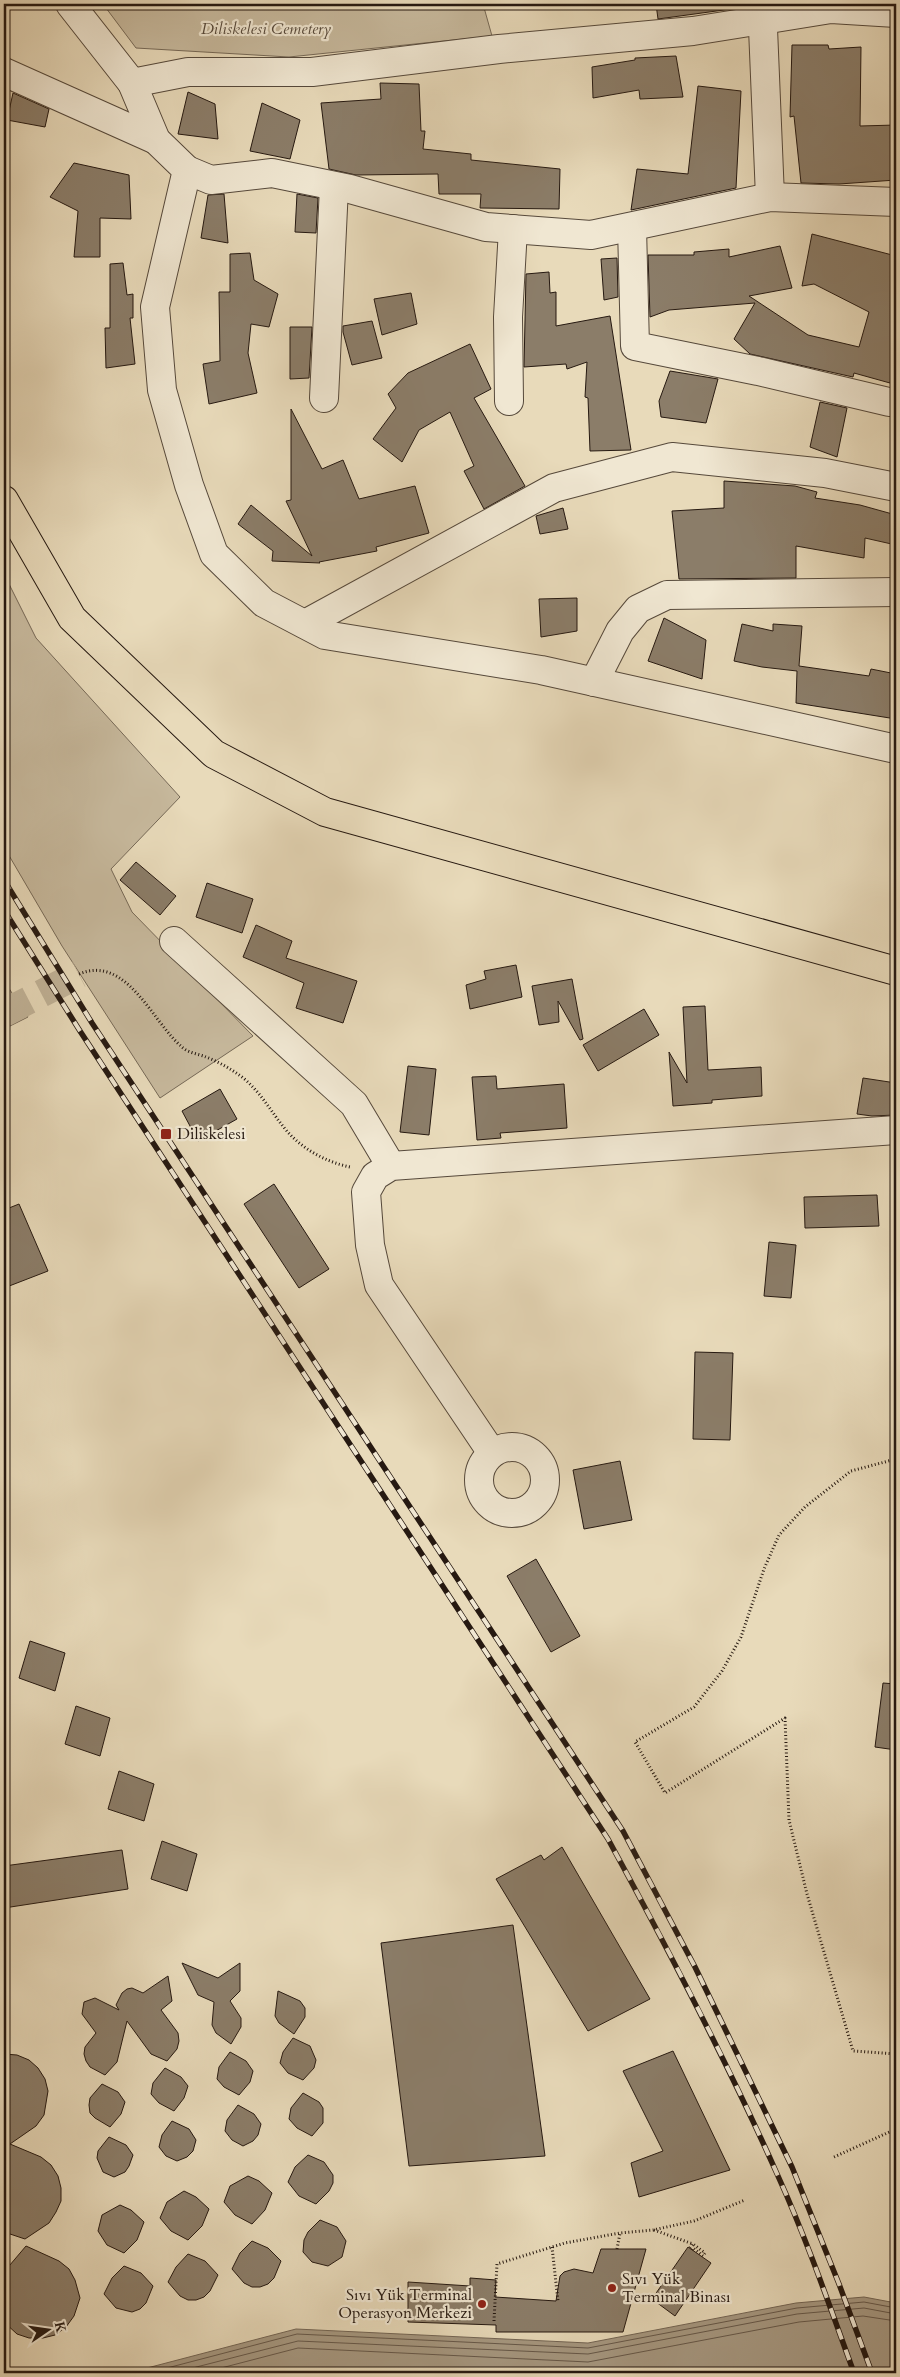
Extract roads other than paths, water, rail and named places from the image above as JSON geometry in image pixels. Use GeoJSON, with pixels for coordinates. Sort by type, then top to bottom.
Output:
{"type":"FeatureCollection","features":[{"type":"Feature","properties":{"kind":"main road"},"geometry":{"type":"LineString","coordinates":[[4,500],[72,618],[214,754],[239,768],[325,812],[896,971]]}},
{"type":"Feature","properties":{"kind":"street"},"geometry":{"type":"LineString","coordinates":[[70,4],[132,83],[156,140]]}},
{"type":"Feature","properties":{"kind":"street"},"geometry":{"type":"LineString","coordinates":[[132,83],[188,72],[312,72],[499,49],[693,31],[762,11],[831,9],[896,13]]}},
{"type":"Feature","properties":{"kind":"street"},"geometry":{"type":"LineString","coordinates":[[762,11],[770,197]]}},
{"type":"Feature","properties":{"kind":"street"},"geometry":{"type":"LineString","coordinates":[[4,72],[156,140],[187,170],[211,180],[272,173],[350,189],[486,227],[591,236],[770,197],[896,202]]}},
{"type":"Feature","properties":{"kind":"street"},"geometry":{"type":"LineString","coordinates":[[187,170],[155,307],[162,390],[189,484],[214,554],[264,603],[325,635],[541,670],[896,749]]}},
{"type":"Feature","properties":{"kind":"street"},"geometry":{"type":"LineString","coordinates":[[324,398],[334,187]]}},
{"type":"Feature","properties":{"kind":"street"},"geometry":{"type":"LineString","coordinates":[[632,227],[635,346],[896,402]]}},
{"type":"Feature","properties":{"kind":"street"},"geometry":{"type":"LineString","coordinates":[[509,401],[508,317],[514,229]]}},
{"type":"Feature","properties":{"kind":"street"},"geometry":{"type":"LineString","coordinates":[[305,624],[554,488],[672,457],[825,473],[896,487]]}},
{"type":"Feature","properties":{"kind":"street"},"geometry":{"type":"LineString","coordinates":[[594,682],[620,631],[638,608],[667,595],[896,592]]}},
{"type":"Feature","properties":{"kind":"street"},"geometry":{"type":"LineString","coordinates":[[174,941],[354,1104],[390,1166]]}},
{"type":"Feature","properties":{"kind":"street"},"geometry":{"type":"LineString","coordinates":[[492,1453],[379,1285],[370,1245],[366,1192],[375,1176],[390,1166],[896,1130]]}},
{"type":"Feature","properties":{"kind":"water"},"geometry":{"type":"Polygon","coordinates":[[[864,2297],[896,2303],[896,2373],[128,2373],[296,2329],[588,2343],[796,2303],[864,2297]]]}},
{"type":"Feature","properties":{"kind":"tunnel"},"geometry":{"type":"LineString","coordinates":[[4,1013],[79,974]]}},
{"type":"Feature","properties":{"kind":"railway"},"geometry":{"type":"LineString","coordinates":[[4,880],[92,1023],[623,1831],[695,1967],[792,2167],[872,2373]]}},
{"type":"Feature","properties":{"kind":"railway"},"geometry":{"type":"LineString","coordinates":[[4,910],[80,1031],[608,1839],[653,1922],[759,2133],[799,2224],[854,2373]]}},
{"type":"Feature","properties":{"kind":"place","name":"Diliskelesi"},"geometry":{"type":"Point","coordinates":[166,1134]}},
{"type":"Feature","properties":{"kind":"place","name":"Sıvı Yük Terminal Binası"},"geometry":{"type":"Point","coordinates":[612,2288]}},
{"type":"Feature","properties":{"kind":"place","name":"Sıvı Yük Terminal Operasyon Merkezi"},"geometry":{"type":"Point","coordinates":[482,2304]}},
{"type":"Feature","properties":{"kind":"park label","name":"Diliskelesi Cemetery"},"geometry":{"type":"Point","coordinates":[266,29]}}]}
